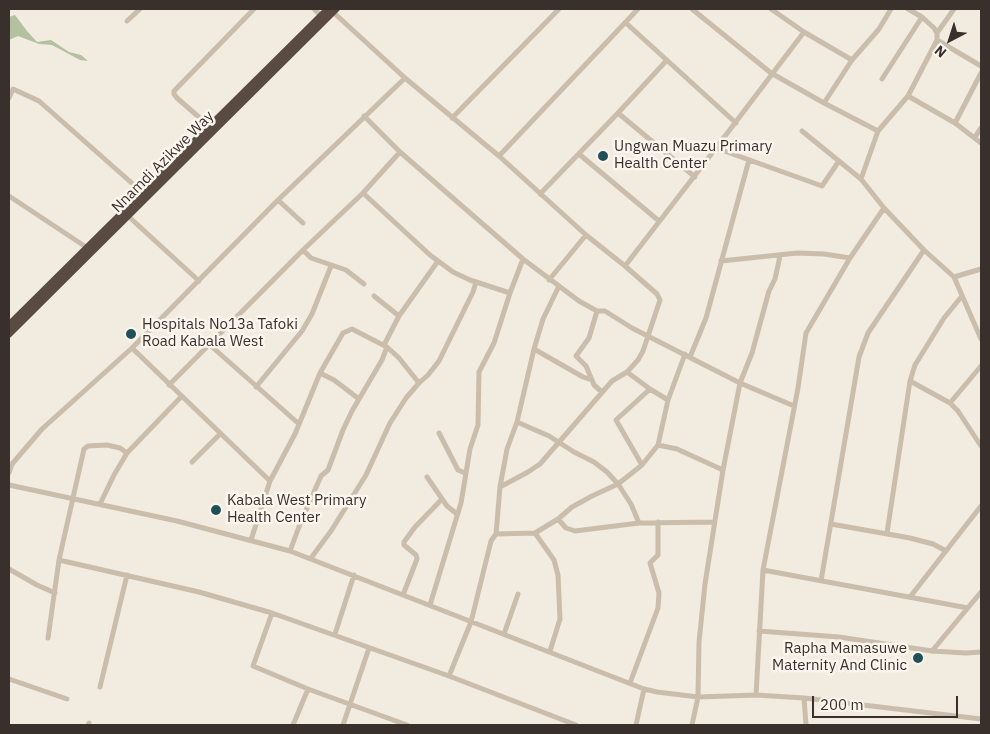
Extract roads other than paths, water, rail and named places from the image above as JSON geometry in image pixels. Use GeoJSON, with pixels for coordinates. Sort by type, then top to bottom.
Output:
{"type":"FeatureCollection","features":[{"type":"Feature","properties":{"kind":"highway","name":"Nnamdi Azikwe Way"},"geometry":{"type":"LineString","coordinates":[[9,325],[320,16],[332,10]]}},
{"type":"Feature","properties":{"kind":"highway","name":"Nnamdi Azikwe Way"},"geometry":{"type":"LineString","coordinates":[[9,334],[332,10]]}},
{"type":"Feature","properties":{"kind":"street"},"geometry":{"type":"LineString","coordinates":[[128,21],[140,9]]}},
{"type":"Feature","properties":{"kind":"street"},"geometry":{"type":"LineString","coordinates":[[209,126],[177,98],[174,91],[254,9]]}},
{"type":"Feature","properties":{"kind":"street"},"geometry":{"type":"LineString","coordinates":[[314,9],[320,16]]}},
{"type":"Feature","properties":{"kind":"street"},"geometry":{"type":"LineString","coordinates":[[452,118],[559,9]]}},
{"type":"Feature","properties":{"kind":"street"},"geometry":{"type":"LineString","coordinates":[[499,156],[638,9]]}},
{"type":"Feature","properties":{"kind":"street"},"geometry":{"type":"LineString","coordinates":[[692,9],[771,73],[824,103],[878,130]]}},
{"type":"Feature","properties":{"kind":"street"},"geometry":{"type":"LineString","coordinates":[[772,9],[804,32],[852,60]]}},
{"type":"Feature","properties":{"kind":"street"},"geometry":{"type":"LineString","coordinates":[[824,103],[852,60],[879,29],[891,9]]}},
{"type":"Feature","properties":{"kind":"street"},"geometry":{"type":"LineString","coordinates":[[861,179],[878,130],[908,96],[937,40],[937,33],[934,28],[922,17],[908,9]]}},
{"type":"Feature","properties":{"kind":"street"},"geometry":{"type":"LineString","coordinates":[[937,33],[954,9]]}},
{"type":"Feature","properties":{"kind":"street"},"geometry":{"type":"LineString","coordinates":[[332,10],[405,78],[499,156],[586,235],[657,294],[660,300],[649,336],[638,360],[627,372],[612,381],[540,464],[500,487]]}},
{"type":"Feature","properties":{"kind":"street"},"geometry":{"type":"LineString","coordinates":[[882,79],[922,17]]}},
{"type":"Feature","properties":{"kind":"street"},"geometry":{"type":"LineString","coordinates":[[626,23],[736,123]]}},
{"type":"Feature","properties":{"kind":"street"},"geometry":{"type":"LineString","coordinates":[[625,266],[695,177],[771,73],[804,32]]}},
{"type":"Feature","properties":{"kind":"street"},"geometry":{"type":"LineString","coordinates":[[937,40],[981,66]]}},
{"type":"Feature","properties":{"kind":"street"},"geometry":{"type":"LineString","coordinates":[[540,194],[668,60]]}},
{"type":"Feature","properties":{"kind":"street"},"geometry":{"type":"LineString","coordinates":[[955,123],[981,73]]}},
{"type":"Feature","properties":{"kind":"street"},"geometry":{"type":"LineString","coordinates":[[9,473],[12,464],[42,429],[132,348],[278,200],[405,78]]}},
{"type":"Feature","properties":{"kind":"street"},"geometry":{"type":"LineString","coordinates":[[9,98],[13,89],[39,101],[143,193]]}},
{"type":"Feature","properties":{"kind":"street"},"geometry":{"type":"LineString","coordinates":[[908,96],[955,123],[981,143]]}},
{"type":"Feature","properties":{"kind":"street"},"geometry":{"type":"LineString","coordinates":[[618,113],[695,177]]}},
{"type":"Feature","properties":{"kind":"street"},"geometry":{"type":"LineString","coordinates":[[364,116],[400,152],[523,259],[579,301],[597,311],[605,311],[632,328],[740,383],[794,406]]}},
{"type":"Feature","properties":{"kind":"street"},"geometry":{"type":"LineString","coordinates":[[975,137],[981,128]]}},
{"type":"Feature","properties":{"kind":"street"},"geometry":{"type":"LineString","coordinates":[[802,131],[861,179],[884,208],[924,250],[954,277],[981,339]]}},
{"type":"Feature","properties":{"kind":"street"},"geometry":{"type":"LineString","coordinates":[[716,148],[822,186],[839,161]]}},
{"type":"Feature","properties":{"kind":"street"},"geometry":{"type":"LineString","coordinates":[[170,385],[303,250],[363,193],[400,152]]}},
{"type":"Feature","properties":{"kind":"street"},"geometry":{"type":"LineString","coordinates":[[579,154],[659,221]]}},
{"type":"Feature","properties":{"kind":"street"},"geometry":{"type":"LineString","coordinates":[[496,534],[534,533],[572,507],[618,484],[642,465],[658,445],[668,400],[706,318],[749,160]]}},
{"type":"Feature","properties":{"kind":"street"},"geometry":{"type":"LineString","coordinates":[[363,193],[438,261],[453,272],[510,293]]}},
{"type":"Feature","properties":{"kind":"street"},"geometry":{"type":"LineString","coordinates":[[9,196],[86,247]]}},
{"type":"Feature","properties":{"kind":"street"},"geometry":{"type":"LineString","coordinates":[[278,200],[303,223]]}},
{"type":"Feature","properties":{"kind":"street"},"geometry":{"type":"LineString","coordinates":[[756,695],[763,570],[798,388],[806,334],[850,258],[884,208]]}},
{"type":"Feature","properties":{"kind":"street"},"geometry":{"type":"LineString","coordinates":[[128,216],[199,281]]}},
{"type":"Feature","properties":{"kind":"street"},"geometry":{"type":"LineString","coordinates":[[549,280],[586,235]]}},
{"type":"Feature","properties":{"kind":"street"},"geometry":{"type":"LineString","coordinates":[[303,250],[311,258],[346,270],[364,284]]}},
{"type":"Feature","properties":{"kind":"street"},"geometry":{"type":"LineString","coordinates":[[821,581],[859,357],[868,333],[924,250]]}},
{"type":"Feature","properties":{"kind":"street"},"geometry":{"type":"LineString","coordinates":[[721,261],[797,253],[824,254],[850,258]]}},
{"type":"Feature","properties":{"kind":"street"},"geometry":{"type":"LineString","coordinates":[[692,725],[698,697],[699,642],[705,584],[723,470],[740,383],[752,353],[769,291],[775,279],[780,256]]}},
{"type":"Feature","properties":{"kind":"street"},"geometry":{"type":"LineString","coordinates":[[430,605],[463,492],[470,449],[478,426],[479,372],[494,343],[523,259]]}},
{"type":"Feature","properties":{"kind":"street"},"geometry":{"type":"LineString","coordinates":[[290,551],[313,493],[322,476],[328,470],[343,430],[382,360],[385,346],[399,316],[438,261]]}},
{"type":"Feature","properties":{"kind":"street"},"geometry":{"type":"LineString","coordinates":[[256,387],[302,331],[312,314],[331,266]]}},
{"type":"Feature","properties":{"kind":"street"},"geometry":{"type":"LineString","coordinates":[[954,277],[981,269]]}},
{"type":"Feature","properties":{"kind":"street"},"geometry":{"type":"LineString","coordinates":[[311,558],[331,531],[366,475],[390,423],[406,398],[428,375],[443,354],[476,282]]}},
{"type":"Feature","properties":{"kind":"street"},"geometry":{"type":"LineString","coordinates":[[449,676],[471,622],[490,541],[496,534],[500,487],[542,319],[559,286]]}},
{"type":"Feature","properties":{"kind":"street"},"geometry":{"type":"LineString","coordinates":[[374,296],[399,316]]}},
{"type":"Feature","properties":{"kind":"street"},"geometry":{"type":"LineString","coordinates":[[888,533],[914,365],[944,318],[962,296]]}},
{"type":"Feature","properties":{"kind":"street"},"geometry":{"type":"LineString","coordinates":[[597,311],[589,338],[576,356],[586,366],[594,385],[602,392]]}},
{"type":"Feature","properties":{"kind":"street"},"geometry":{"type":"LineString","coordinates":[[251,540],[270,481],[284,457],[320,372],[343,333],[352,329],[385,346],[399,358],[419,383]]}},
{"type":"Feature","properties":{"kind":"street"},"geometry":{"type":"LineString","coordinates":[[210,345],[299,424]]}},
{"type":"Feature","properties":{"kind":"street"},"geometry":{"type":"LineString","coordinates":[[132,348],[270,481]]}},
{"type":"Feature","properties":{"kind":"street"},"geometry":{"type":"LineString","coordinates":[[534,348],[582,377],[592,380]]}},
{"type":"Feature","properties":{"kind":"street"},"geometry":{"type":"LineString","coordinates":[[950,403],[981,366]]}},
{"type":"Feature","properties":{"kind":"street"},"geometry":{"type":"LineString","coordinates":[[320,372],[360,399]]}},
{"type":"Feature","properties":{"kind":"street"},"geometry":{"type":"LineString","coordinates":[[627,372],[668,400]]}},
{"type":"Feature","properties":{"kind":"street"},"geometry":{"type":"LineString","coordinates":[[910,382],[950,403],[958,411],[981,446]]}},
{"type":"Feature","properties":{"kind":"street"},"geometry":{"type":"LineString","coordinates":[[642,465],[616,420],[650,389]]}},
{"type":"Feature","properties":{"kind":"street"},"geometry":{"type":"LineString","coordinates":[[100,504],[127,453],[182,397]]}},
{"type":"Feature","properties":{"kind":"street"},"geometry":{"type":"LineString","coordinates":[[517,422],[539,431],[594,462],[618,484],[631,504],[639,522]]}},
{"type":"Feature","properties":{"kind":"street"},"geometry":{"type":"LineString","coordinates":[[439,433],[458,470],[465,473]]}},
{"type":"Feature","properties":{"kind":"street"},"geometry":{"type":"LineString","coordinates":[[192,462],[220,434]]}},
{"type":"Feature","properties":{"kind":"street"},"geometry":{"type":"LineString","coordinates":[[48,638],[59,560],[84,449],[88,446],[107,445],[120,448],[127,453]]}},
{"type":"Feature","properties":{"kind":"street"},"geometry":{"type":"LineString","coordinates":[[658,445],[677,450],[723,470]]}},
{"type":"Feature","properties":{"kind":"street"},"geometry":{"type":"LineString","coordinates":[[427,477],[447,506],[457,514]]}},
{"type":"Feature","properties":{"kind":"street"},"geometry":{"type":"LineString","coordinates":[[9,485],[73,497],[176,521],[290,551],[644,689],[698,697],[756,695],[804,698],[981,719]]}},
{"type":"Feature","properties":{"kind":"street"},"geometry":{"type":"LineString","coordinates":[[403,595],[418,559],[404,545],[404,542],[415,527],[442,499]]}},
{"type":"Feature","properties":{"kind":"street"},"geometry":{"type":"LineString","coordinates":[[910,597],[981,506]]}},
{"type":"Feature","properties":{"kind":"street"},"geometry":{"type":"LineString","coordinates":[[558,518],[566,528],[575,530],[639,522],[714,522]]}},
{"type":"Feature","properties":{"kind":"street"},"geometry":{"type":"LineString","coordinates":[[630,682],[658,608],[659,593],[650,563],[658,555],[658,522]]}},
{"type":"Feature","properties":{"kind":"street"},"geometry":{"type":"LineString","coordinates":[[832,524],[888,533],[933,544],[946,551]]}},
{"type":"Feature","properties":{"kind":"street"},"geometry":{"type":"LineString","coordinates":[[534,533],[554,560],[558,574],[560,619],[550,651]]}},
{"type":"Feature","properties":{"kind":"street"},"geometry":{"type":"LineString","coordinates":[[59,560],[199,592],[272,613],[335,634],[576,725]]}},
{"type":"Feature","properties":{"kind":"street"},"geometry":{"type":"LineString","coordinates":[[9,569],[37,585],[55,592]]}},
{"type":"Feature","properties":{"kind":"street"},"geometry":{"type":"LineString","coordinates":[[763,570],[968,608]]}},
{"type":"Feature","properties":{"kind":"street"},"geometry":{"type":"LineString","coordinates":[[100,687],[127,575]]}},
{"type":"Feature","properties":{"kind":"street"},"geometry":{"type":"LineString","coordinates":[[335,634],[354,575]]}},
{"type":"Feature","properties":{"kind":"street"},"geometry":{"type":"LineString","coordinates":[[932,651],[981,592]]}},
{"type":"Feature","properties":{"kind":"street"},"geometry":{"type":"LineString","coordinates":[[504,634],[518,594]]}},
{"type":"Feature","properties":{"kind":"street"},"geometry":{"type":"LineString","coordinates":[[272,613],[253,666],[308,689],[408,725]]}},
{"type":"Feature","properties":{"kind":"street"},"geometry":{"type":"LineString","coordinates":[[759,631],[839,637],[932,651],[981,652]]}},
{"type":"Feature","properties":{"kind":"street"},"geometry":{"type":"LineString","coordinates":[[343,725],[369,648]]}},
{"type":"Feature","properties":{"kind":"street"},"geometry":{"type":"LineString","coordinates":[[9,679],[67,699]]}},
{"type":"Feature","properties":{"kind":"street"},"geometry":{"type":"LineString","coordinates":[[293,725],[308,689]]}},
{"type":"Feature","properties":{"kind":"street"},"geometry":{"type":"LineString","coordinates":[[636,725],[644,689]]}},
{"type":"Feature","properties":{"kind":"street"},"geometry":{"type":"LineString","coordinates":[[804,698],[806,725]]}},
{"type":"Feature","properties":{"kind":"place","name":"Ungwan Muazu Primary Health Center"},"geometry":{"type":"Point","coordinates":[603,156]}},
{"type":"Feature","properties":{"kind":"place","name":"Hospitals No13a Tafoki Road Kabala West"},"geometry":{"type":"Point","coordinates":[131,334]}},
{"type":"Feature","properties":{"kind":"place","name":"Kabala West Primary Health Center"},"geometry":{"type":"Point","coordinates":[216,510]}},
{"type":"Feature","properties":{"kind":"place","name":"Rapha Mamasuwe Maternity And Clinic"},"geometry":{"type":"Point","coordinates":[918,658]}}]}
